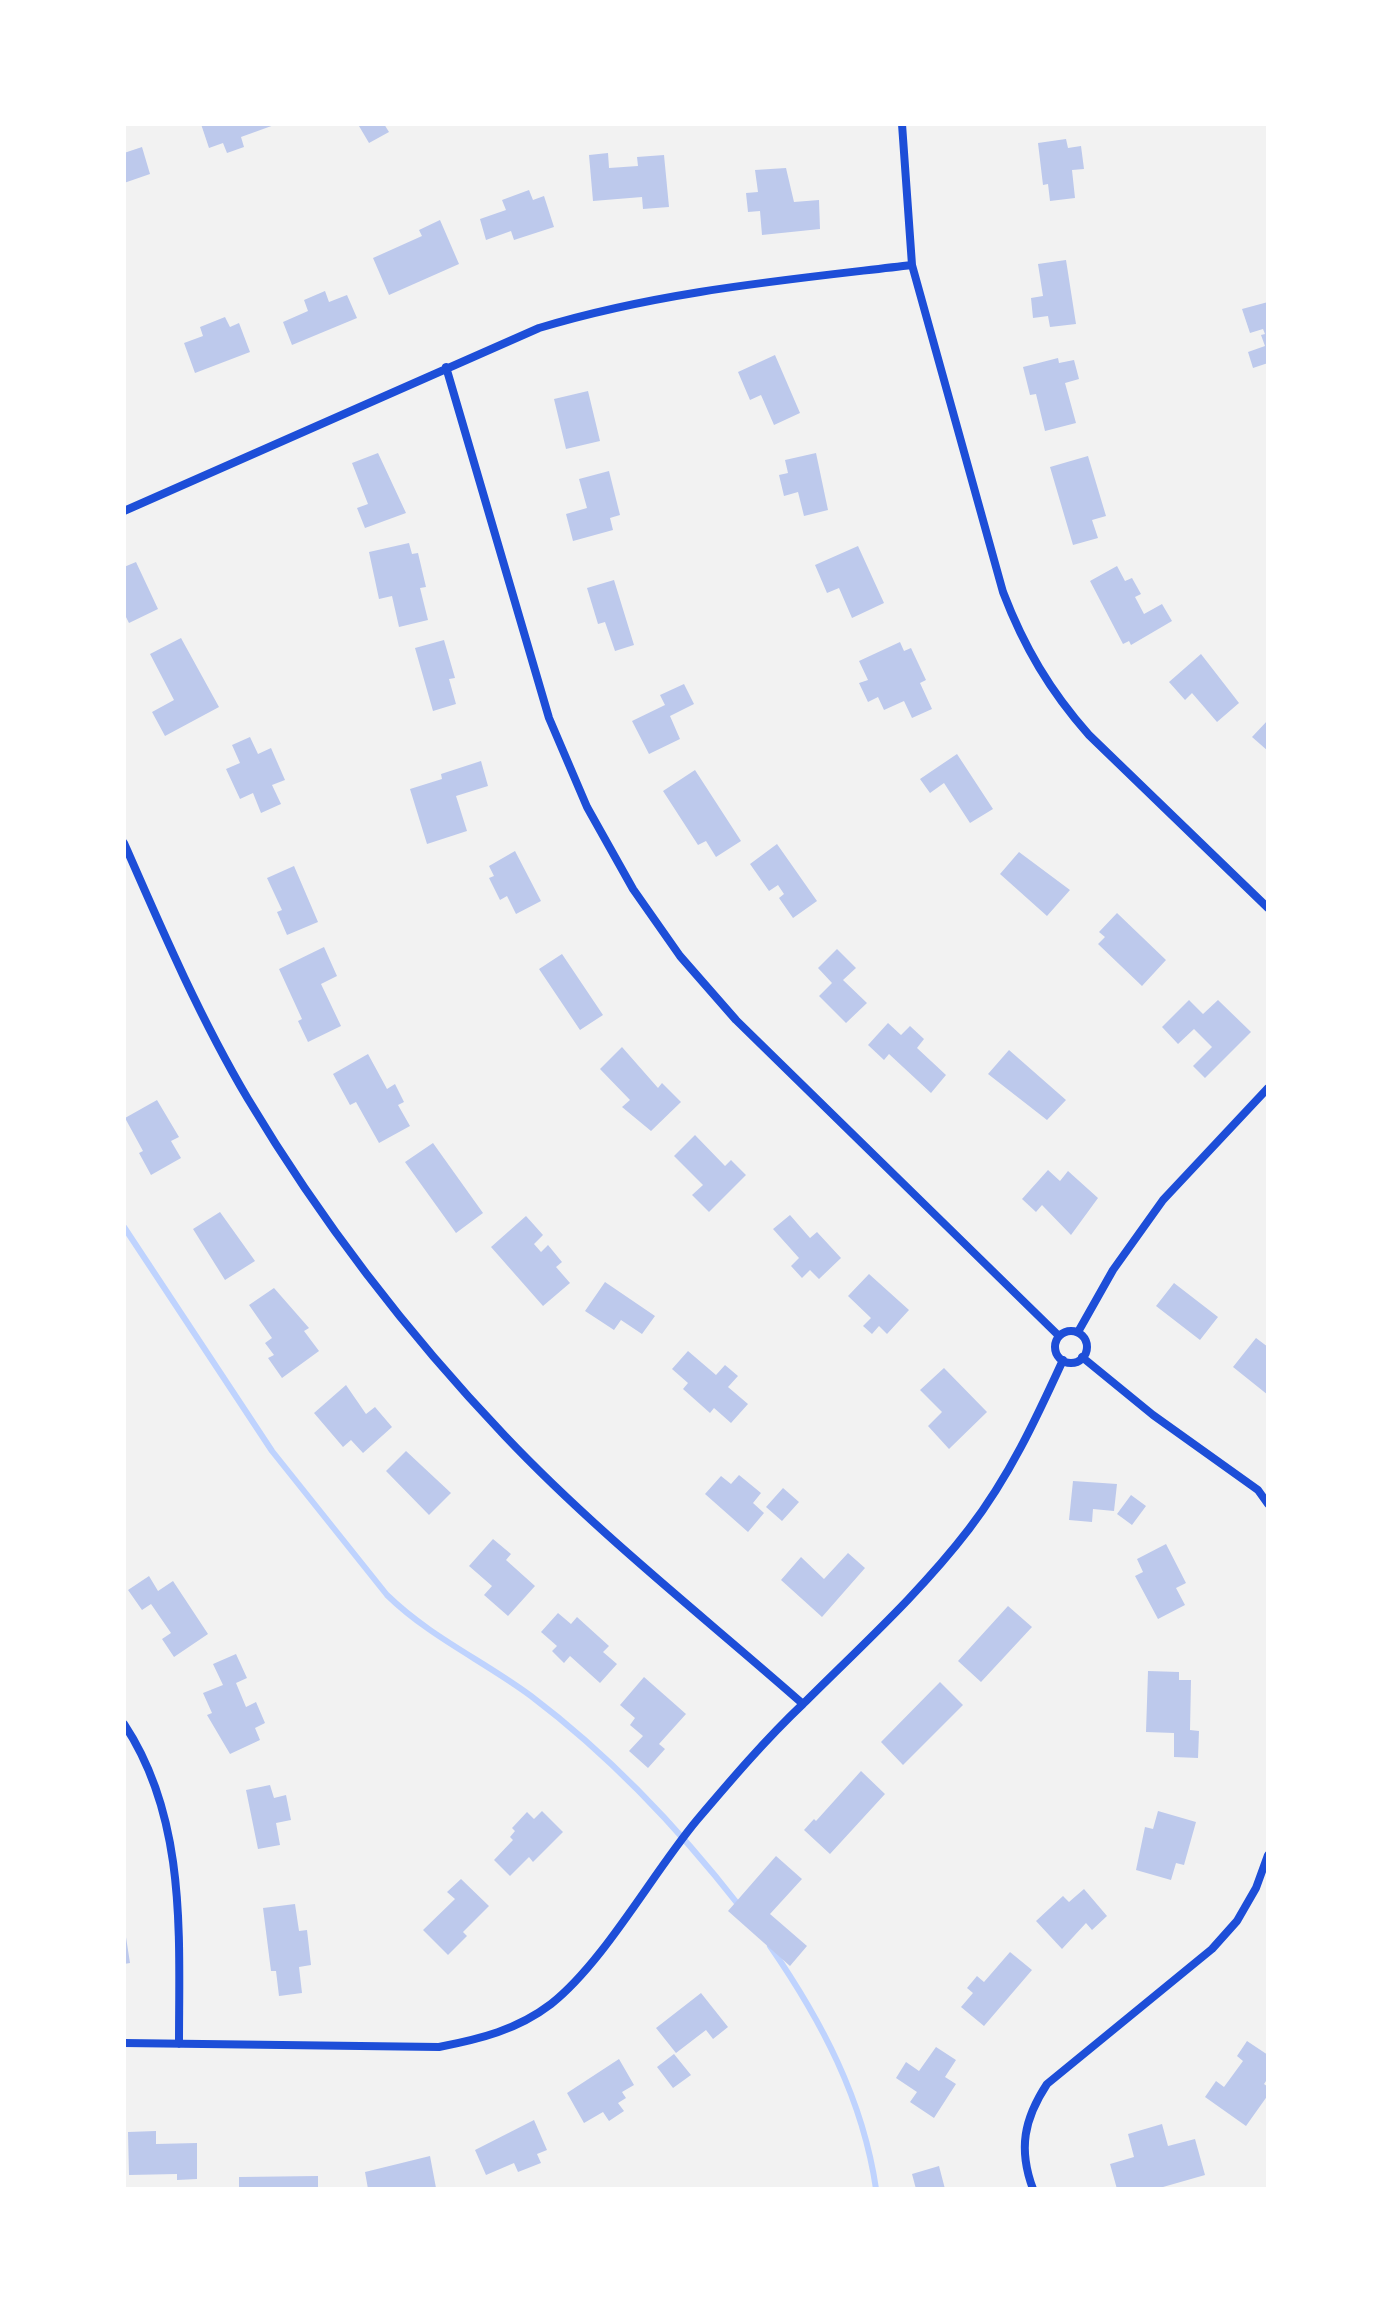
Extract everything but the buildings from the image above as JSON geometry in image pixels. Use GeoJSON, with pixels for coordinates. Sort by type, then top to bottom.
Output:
{"type":"FeatureCollection","features":[{"type":"Feature","properties":{"kind":"street"},"geometry":{"type":"LineString","coordinates":[[902,124],[912,265],[1003,592],[1039,671],[1089,735],[1268,908]]}},
{"type":"Feature","properties":{"kind":"street"},"geometry":{"type":"LineString","coordinates":[[124,511],[539,328],[617,305],[687,293],[912,265]]}},
{"type":"Feature","properties":{"kind":"street"},"geometry":{"type":"LineString","coordinates":[[446,367],[549,718],[587,807],[633,889],[680,956],[736,1020],[1059,1336]]}},
{"type":"Feature","properties":{"kind":"street"},"geometry":{"type":"LineString","coordinates":[[124,843],[175,960],[247,1098],[328,1224],[414,1337],[507,1439],[577,1505],[803,1704]]}},
{"type":"Feature","properties":{"kind":"street"},"geometry":{"type":"LineString","coordinates":[[1078,1332],[1113,1270],[1163,1200],[1268,1088]]}},
{"type":"Feature","properties":{"kind":"street"},"geometry":{"type":"LineString","coordinates":[[1069,1331],[1078,1332],[1086,1342],[1082,1357],[1073,1362],[1063,1360],[1056,1353],[1059,1336],[1069,1331]]}},
{"type":"Feature","properties":{"kind":"street"},"geometry":{"type":"LineString","coordinates":[[1082,1357],[1153,1415],[1258,1490],[1268,1504]]}},
{"type":"Feature","properties":{"kind":"street"},"geometry":{"type":"LineString","coordinates":[[124,2043],[439,2047],[484,2039],[522,2023],[551,2003],[577,1979],[695,1823],[803,1704],[911,1598],[969,1529],[1027,1440],[1063,1360]]}},
{"type":"Feature","properties":{"kind":"street"},"geometry":{"type":"LineString","coordinates":[[124,1724],[143,1758],[163,1812],[177,1877],[179,2044]]}},
{"type":"Feature","properties":{"kind":"street"},"geometry":{"type":"LineString","coordinates":[[1033,2189],[1024,2158],[1024,2136],[1031,2109],[1047,2084],[1212,1949],[1237,1921],[1256,1888],[1268,1855]]}},
{"type":"Feature","properties":{"kind":"waterway"},"geometry":{"type":"LineString","coordinates":[[124,1227],[272,1451],[387,1595],[421,1624],[531,1696],[588,1743],[669,1823],[741,1908]]}},
{"type":"Feature","properties":{"kind":"waterway"},"geometry":{"type":"LineString","coordinates":[[770,1946],[823,2032],[837,2062],[861,2123],[876,2189]]}}]}
